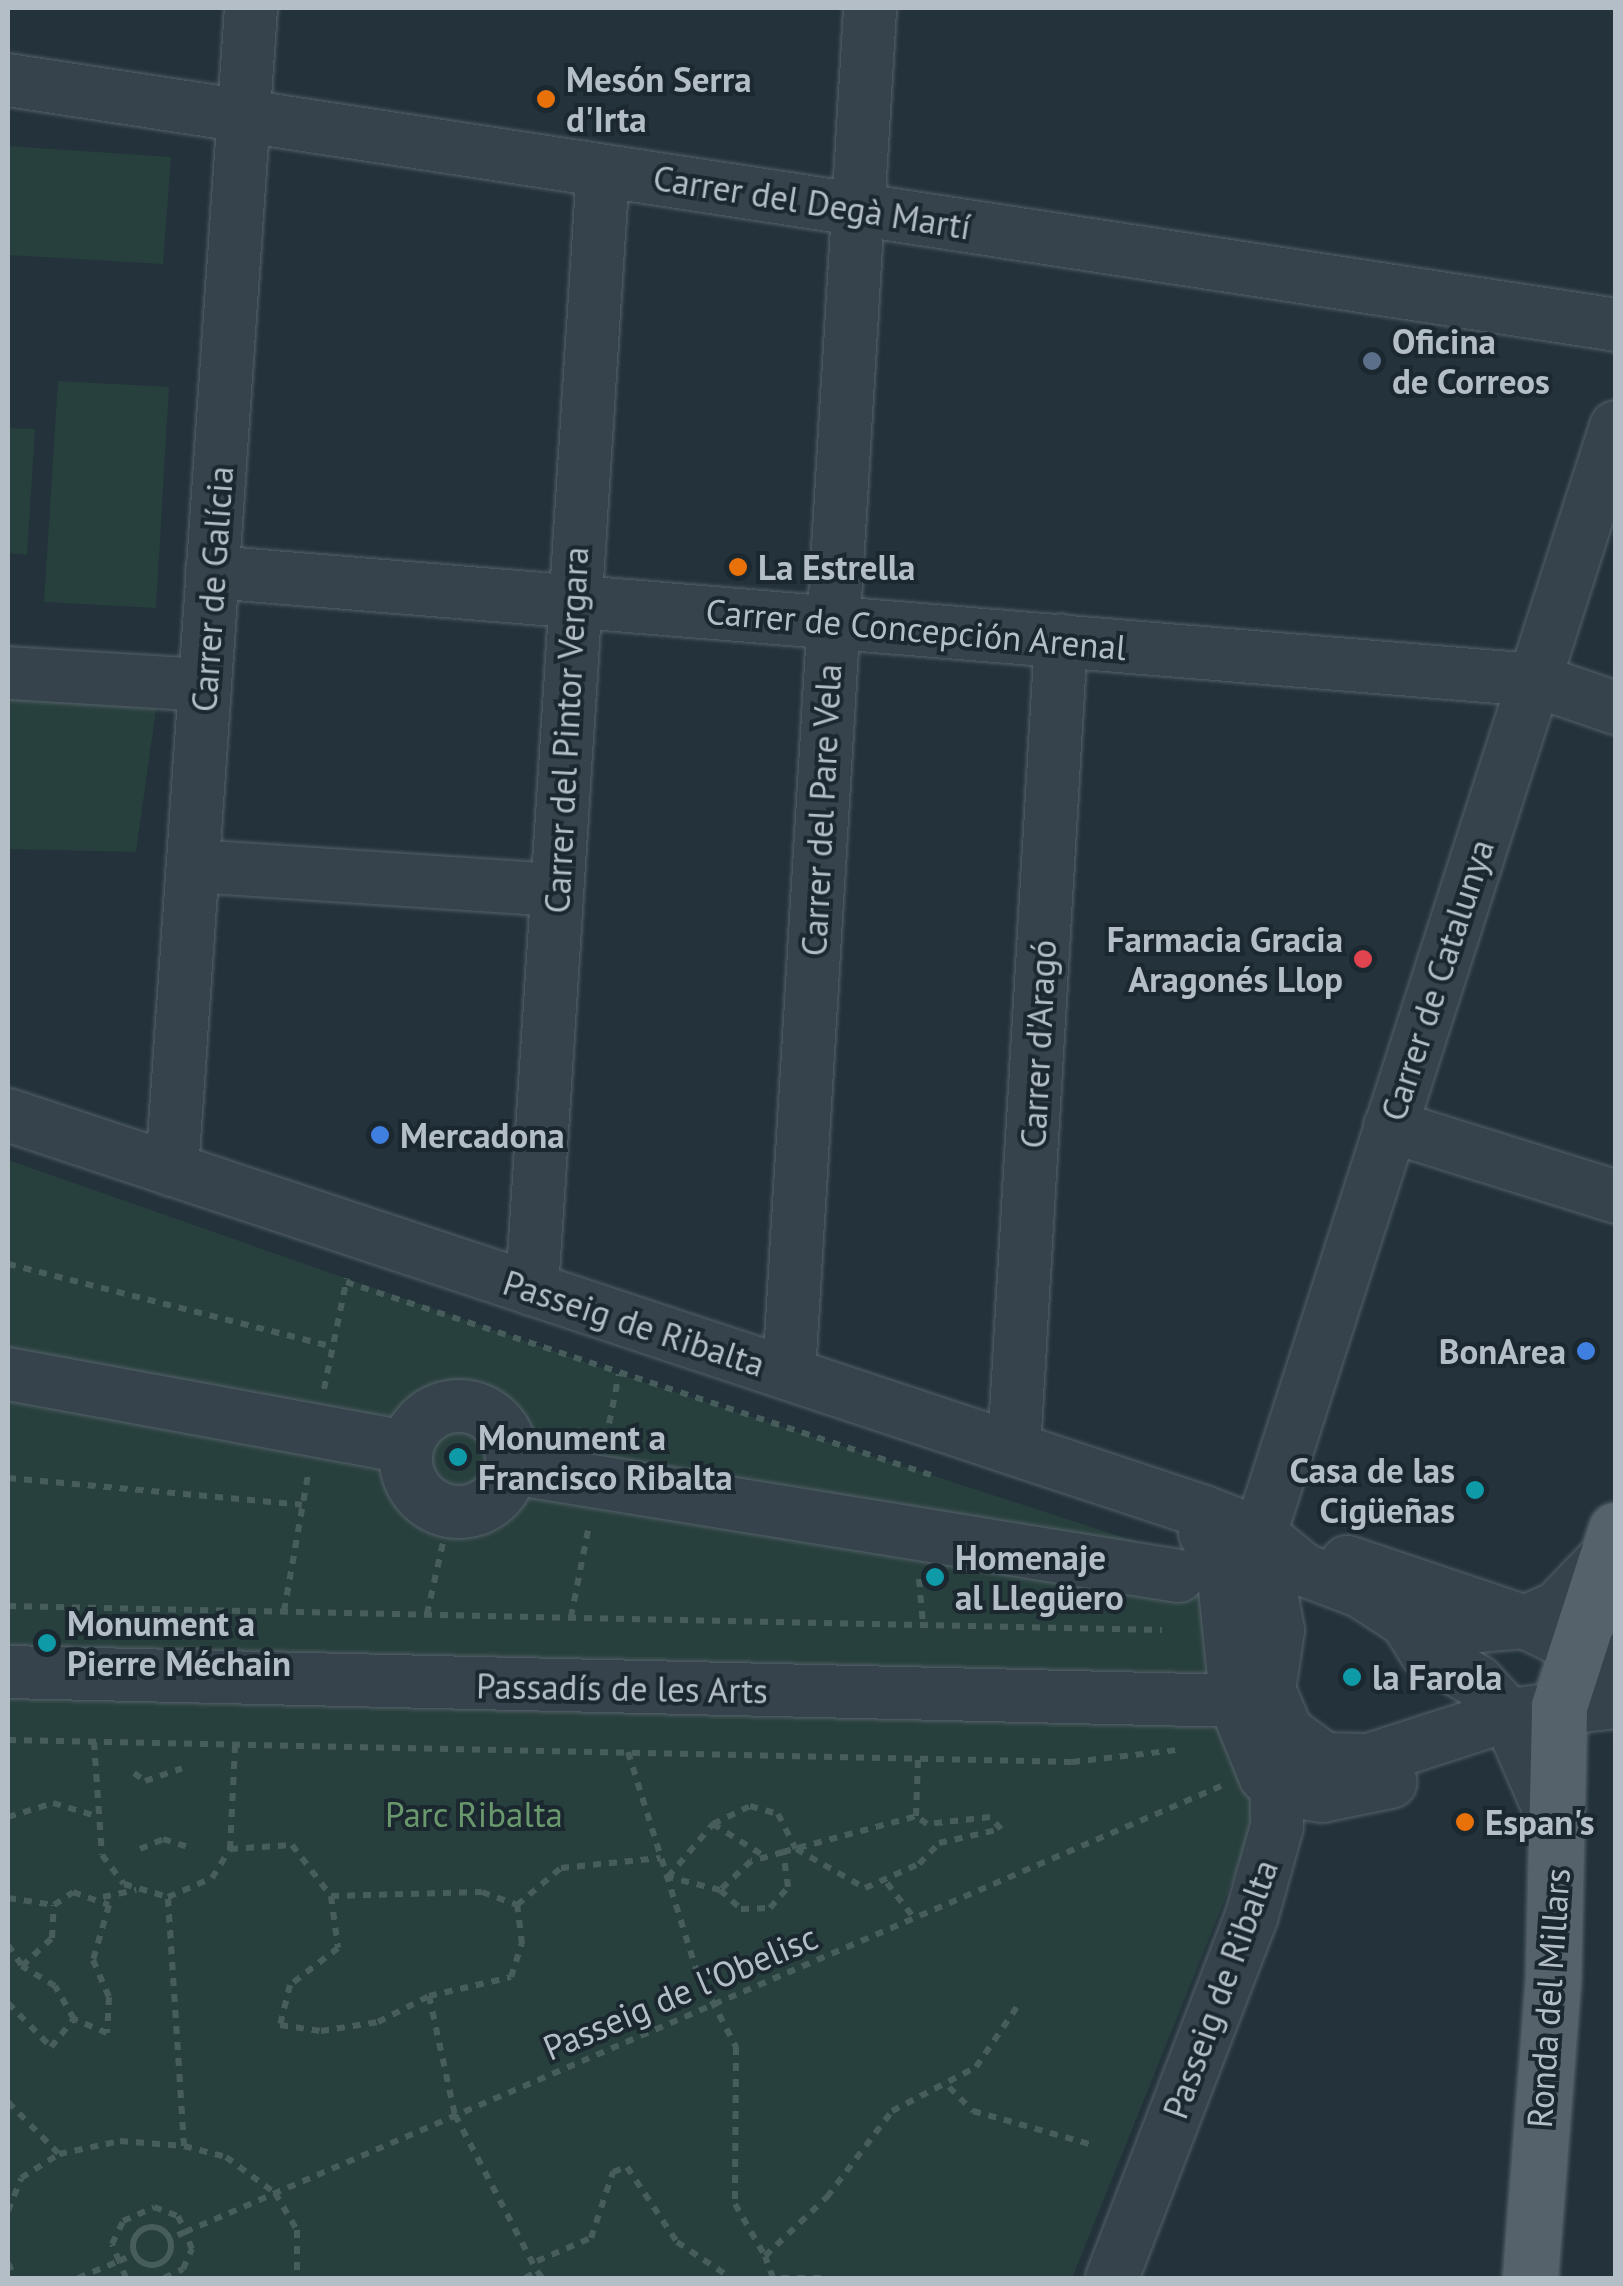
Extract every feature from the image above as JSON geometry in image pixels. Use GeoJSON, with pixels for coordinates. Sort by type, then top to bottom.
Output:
{"type":"FeatureCollection","features":[{"type":"Feature","properties":{"kind":"main road","name":"Ronda del Millars"},"geometry":{"type":"LineString","coordinates":[[1530,2278],[1559,1833],[1529,1718],[1596,1658],[1611,1543]]}},
{"type":"Feature","properties":{"kind":"street","name":"Carrer de Galícia"},"geometry":{"type":"LineString","coordinates":[[172,1170],[250,8]]}},
{"type":"Feature","properties":{"kind":"street","name":"Carrer del Pare Vela"},"geometry":{"type":"LineString","coordinates":[[789,1374],[870,8]]}},
{"type":"Feature","properties":{"kind":"street","name":"Carrer del Degà Martí"},"geometry":{"type":"LineString","coordinates":[[8,80],[1616,324]]}},
{"type":"Feature","properties":{"kind":"street","name":"Carrer del Pintor Vergara"},"geometry":{"type":"LineString","coordinates":[[532,1289],[603,171]]}},
{"type":"Feature","properties":{"kind":"street","name":"Carrer de Catalunya"},"geometry":{"type":"LineString","coordinates":[[1265,1541],[1390,1126],[1616,427]]}},
{"type":"Feature","properties":{"kind":"street","name":"Carrer de Concepción Arenal"},"geometry":{"type":"LineString","coordinates":[[212,572],[1534,680],[1616,708]]}},
{"type":"Feature","properties":{"kind":"street","name":"Carrer d'Aragó"},"geometry":{"type":"LineString","coordinates":[[1014,1448],[1062,640]]}},
{"type":"Feature","properties":{"kind":"street"},"geometry":{"type":"LineString","coordinates":[[8,673],[205,685]]}},
{"type":"Feature","properties":{"kind":"street"},"geometry":{"type":"LineString","coordinates":[[194,866],[556,890]]}},
{"type":"Feature","properties":{"kind":"street","name":"Passeig de Ribalta"},"geometry":{"type":"LineString","coordinates":[[8,1115],[1014,1448],[1265,1541]]}},
{"type":"Feature","properties":{"kind":"street"},"geometry":{"type":"LineString","coordinates":[[1390,1126],[1616,1196]]}},
{"type":"Feature","properties":{"kind":"street","name":"Passeig de Ribalta"},"geometry":{"type":"LineString","coordinates":[[8,1143],[1192,1555]]}},
{"type":"Feature","properties":{"kind":"street"},"geometry":{"type":"LineString","coordinates":[[8,1374],[406,1448]]}},
{"type":"Feature","properties":{"kind":"street"},"geometry":{"type":"LineString","coordinates":[[465,1405],[491,1415],[509,1439],[512,1468],[500,1494],[476,1510],[450,1512],[426,1501],[408,1477],[406,1448],[436,1410],[465,1405]]}},
{"type":"Feature","properties":{"kind":"street"},"geometry":{"type":"LineString","coordinates":[[512,1468],[1192,1555],[1223,1569],[1261,1680],[1287,1732],[1324,1759],[1389,1753],[1529,1718],[1616,1702]]}},
{"type":"Feature","properties":{"kind":"street"},"geometry":{"type":"LineString","coordinates":[[1265,1541],[1407,1628],[1529,1718]]}},
{"type":"Feature","properties":{"kind":"street"},"geometry":{"type":"LineString","coordinates":[[1261,1680],[1265,1541]]}},
{"type":"Feature","properties":{"kind":"street"},"geometry":{"type":"LineString","coordinates":[[1192,1555],[1265,1541],[1525,1622],[1596,1658]]}},
{"type":"Feature","properties":{"kind":"street"},"geometry":{"type":"LineString","coordinates":[[1261,1680],[1312,1612],[1348,1603],[1407,1628],[1436,1634],[1525,1622],[1556,1608],[1611,1543]]}},
{"type":"Feature","properties":{"kind":"street"},"geometry":{"type":"LineString","coordinates":[[1389,1753],[1428,1701],[1407,1628]]}},
{"type":"Feature","properties":{"kind":"street","name":"Passadís de les Arts"},"geometry":{"type":"LineString","coordinates":[[8,1672],[1261,1680]]}},
{"type":"Feature","properties":{"kind":"street","name":"Passeig de Ribalta"},"geometry":{"type":"LineString","coordinates":[[1112,2278],[1252,1915],[1279,1789],[1261,1680]]}},
{"type":"Feature","properties":{"kind":"street"},"geometry":{"type":"LineString","coordinates":[[1279,1789],[1322,1796],[1380,1786],[1529,1718],[1616,1686]]}},
{"type":"Feature","properties":{"kind":"path"},"geometry":{"type":"LineString","coordinates":[[8,1264],[333,1347]]}},
{"type":"Feature","properties":{"kind":"path"},"geometry":{"type":"LineString","coordinates":[[8,1478],[302,1505]]}},
{"type":"Feature","properties":{"kind":"path"},"geometry":{"type":"LineString","coordinates":[[427,1614],[450,1512]]}},
{"type":"Feature","properties":{"kind":"path"},"geometry":{"type":"LineString","coordinates":[[8,1606],[1162,1630]]}},
{"type":"Feature","properties":{"kind":"path"},"geometry":{"type":"LineString","coordinates":[[8,1740],[1072,1762],[1180,1750]]}},
{"type":"Feature","properties":{"kind":"path"},"geometry":{"type":"LineString","coordinates":[[94,1742],[93,1815],[102,1856],[141,1889],[168,1897],[212,1878],[230,1849],[235,1744]]}},
{"type":"Feature","properties":{"kind":"path"},"geometry":{"type":"LineString","coordinates":[[628,1752],[697,1972],[718,2003],[740,2072],[734,2204],[765,2256],[773,2278]]}},
{"type":"Feature","properties":{"kind":"path"},"geometry":{"type":"LineString","coordinates":[[916,1816],[918,1759]]}},
{"type":"Feature","properties":{"kind":"path"},"geometry":{"type":"LineString","coordinates":[[134,1773],[145,1781],[182,1768]]}},
{"type":"Feature","properties":{"kind":"path","name":"Passeig de l'Obelisc"},"geometry":{"type":"LineString","coordinates":[[169,2239],[1195,1797]]}},
{"type":"Feature","properties":{"kind":"path"},"geometry":{"type":"LineString","coordinates":[[8,1816],[53,1803],[93,1815]]}},
{"type":"Feature","properties":{"kind":"path"},"geometry":{"type":"LineString","coordinates":[[668,1877],[713,1824],[766,1808],[790,1827],[796,1849],[866,1888],[887,1884],[939,1843],[1001,1828],[990,1818],[928,1824],[916,1816],[796,1849],[765,1855],[720,1890]]}},
{"type":"Feature","properties":{"kind":"path"},"geometry":{"type":"LineString","coordinates":[[713,1824],[730,1842],[765,1855]]}},
{"type":"Feature","properties":{"kind":"path"},"geometry":{"type":"LineString","coordinates":[[140,1849],[163,1839],[187,1847]]}},
{"type":"Feature","properties":{"kind":"path"},"geometry":{"type":"LineString","coordinates":[[230,1849],[292,1844],[331,1896],[338,1948],[290,1984],[280,2025],[322,2031],[378,2022],[429,1996],[511,1977],[522,1944],[517,1904]]}},
{"type":"Feature","properties":{"kind":"path"},"geometry":{"type":"LineString","coordinates":[[668,1877],[720,1890],[741,1909],[770,1908],[788,1888],[783,1852]]}},
{"type":"Feature","properties":{"kind":"path"},"geometry":{"type":"LineString","coordinates":[[517,1904],[561,1868],[661,1858]]}},
{"type":"Feature","properties":{"kind":"path"},"geometry":{"type":"LineString","coordinates":[[887,1884],[914,1918]]}},
{"type":"Feature","properties":{"kind":"path"},"geometry":{"type":"LineString","coordinates":[[8,1898],[54,1905],[73,1892],[103,1897],[141,1889]]}},
{"type":"Feature","properties":{"kind":"path"},"geometry":{"type":"LineString","coordinates":[[331,1896],[482,1892],[517,1904]]}},
{"type":"Feature","properties":{"kind":"path"},"geometry":{"type":"LineString","coordinates":[[8,1944],[22,1966],[55,1986],[74,2019],[106,2033],[112,2017],[93,1960],[109,1926],[103,1897]]}},
{"type":"Feature","properties":{"kind":"path"},"geometry":{"type":"LineString","coordinates":[[168,1897],[184,2146]]}},
{"type":"Feature","properties":{"kind":"path"},"geometry":{"type":"LineString","coordinates":[[22,1966],[52,1938],[54,1905]]}},
{"type":"Feature","properties":{"kind":"path"},"geometry":{"type":"LineString","coordinates":[[429,1996],[454,2116],[537,2260],[539,2275],[525,2278]]}},
{"type":"Feature","properties":{"kind":"path"},"geometry":{"type":"LineString","coordinates":[[8,2002],[51,2047],[74,2019]]}},
{"type":"Feature","properties":{"kind":"path"},"geometry":{"type":"LineString","coordinates":[[765,2256],[827,2197],[892,2111],[949,2087],[976,2068],[1018,2004]]}},
{"type":"Feature","properties":{"kind":"path"},"geometry":{"type":"LineString","coordinates":[[949,2087],[973,2111],[1093,2146]]}},
{"type":"Feature","properties":{"kind":"path"},"geometry":{"type":"LineString","coordinates":[[8,2104],[59,2154]]}},
{"type":"Feature","properties":{"kind":"path"},"geometry":{"type":"LineString","coordinates":[[8,2212],[20,2178],[59,2154],[120,2140],[184,2146],[226,2158],[276,2192],[297,2230],[297,2278]]}},
{"type":"Feature","properties":{"kind":"path"},"geometry":{"type":"LineString","coordinates":[[537,2260],[591,2238],[612,2172],[627,2167],[678,2242],[732,2278]]}},
{"type":"Feature","properties":{"kind":"path"},"geometry":{"type":"LineString","coordinates":[[126,2278],[112,2244],[138,2214],[154,2208],[178,2216],[192,2248],[182,2269],[164,2278]]}},
{"type":"Feature","properties":{"kind":"path"},"geometry":{"type":"LineString","coordinates":[[151,2226],[169,2239],[166,2260],[152,2266],[135,2254],[137,2233],[151,2226]]}},
{"type":"Feature","properties":{"kind":"path"},"geometry":{"type":"LineString","coordinates":[[78,2278],[135,2254]]}},
{"type":"Feature","properties":{"kind":"path"},"geometry":{"type":"LineString","coordinates":[[8,2264],[15,2278]]}},
{"type":"Feature","properties":{"kind":"path"},"geometry":{"type":"LineString","coordinates":[[781,2278],[823,2278]]}},
{"type":"Feature","properties":{"kind":"green space"},"geometry":{"type":"Polygon","coordinates":[[[8,146],[171,157],[163,264],[8,255],[8,146]]]}},
{"type":"Feature","properties":{"kind":"green space"},"geometry":{"type":"Polygon","coordinates":[[[58,381],[169,387],[156,608],[44,602],[58,381]]]}},
{"type":"Feature","properties":{"kind":"green space"},"geometry":{"type":"Polygon","coordinates":[[[8,428],[35,429],[27,555],[8,553],[8,428]]]}},
{"type":"Feature","properties":{"kind":"green space"},"geometry":{"type":"Polygon","coordinates":[[[8,694],[157,702],[136,852],[8,849],[8,694]]]}},
{"type":"Feature","properties":{"kind":"green space","name":"Parc Ribalta"},"geometry":{"type":"Polygon","coordinates":[[[8,1160],[619,1374],[1153,1547],[1206,1553],[1259,1815],[1072,2278],[8,2278],[8,1160]]]}},
{"type":"Feature","properties":{"kind":"place","name":"Mesón Serra d'Irta"},"geometry":{"type":"Point","coordinates":[546,99]}},
{"type":"Feature","properties":{"kind":"place","name":"Oficina de Correos"},"geometry":{"type":"Point","coordinates":[1372,361]}},
{"type":"Feature","properties":{"kind":"place","name":"La Estrella"},"geometry":{"type":"Point","coordinates":[738,567]}},
{"type":"Feature","properties":{"kind":"place","name":"Farmacia Gracia Aragonés Llop"},"geometry":{"type":"Point","coordinates":[1363,959]}},
{"type":"Feature","properties":{"kind":"place","name":"Mercadona"},"geometry":{"type":"Point","coordinates":[380,1135]}},
{"type":"Feature","properties":{"kind":"place","name":"BonArea"},"geometry":{"type":"Point","coordinates":[1586,1351]}},
{"type":"Feature","properties":{"kind":"place","name":"Monument a Francisco Ribalta"},"geometry":{"type":"Point","coordinates":[458,1457]}},
{"type":"Feature","properties":{"kind":"place","name":"Casa de las Cigüeñas"},"geometry":{"type":"Point","coordinates":[1475,1490]}},
{"type":"Feature","properties":{"kind":"place","name":"Homenaje al Llegüero"},"geometry":{"type":"Point","coordinates":[935,1577]}},
{"type":"Feature","properties":{"kind":"place","name":"Monument a Pierre Méchain"},"geometry":{"type":"Point","coordinates":[47,1643]}},
{"type":"Feature","properties":{"kind":"place","name":"la Farola"},"geometry":{"type":"Point","coordinates":[1352,1677]}},
{"type":"Feature","properties":{"kind":"place","name":"Espan's"},"geometry":{"type":"Point","coordinates":[1465,1822]}}]}
